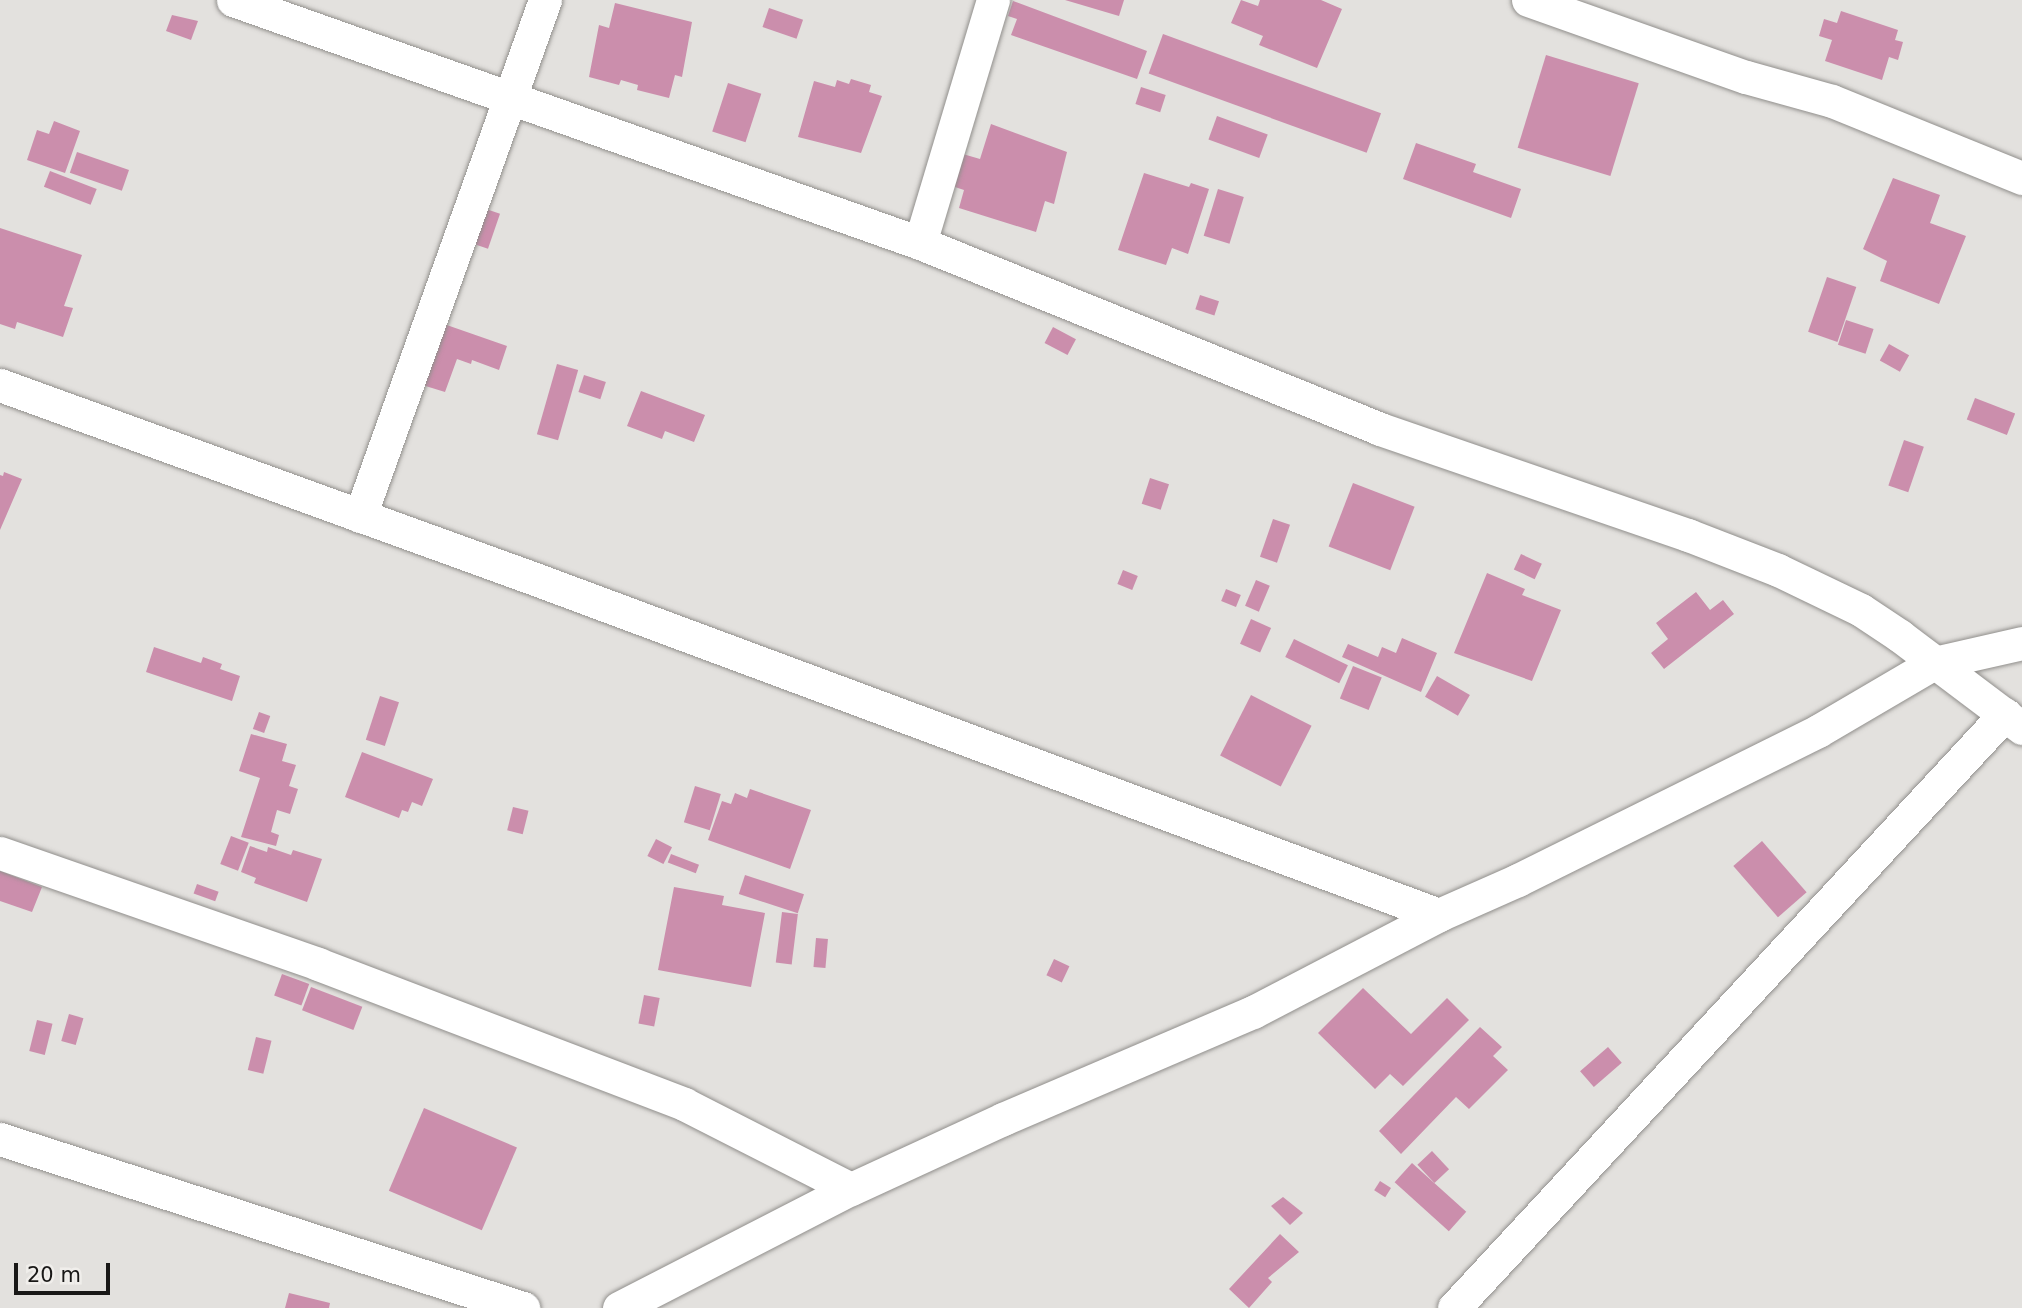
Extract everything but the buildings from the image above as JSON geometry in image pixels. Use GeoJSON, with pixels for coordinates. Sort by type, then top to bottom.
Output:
{"type":"FeatureCollection","features":[{"type":"Feature","properties":{"kind":"street"},"geometry":{"type":"LineString","coordinates":[[233,0],[920,243],[1380,429],[1688,535],[1778,570],[1861,610],[2013,721],[1454,1308]]}},
{"type":"Feature","properties":{"kind":"street"},"geometry":{"type":"LineString","coordinates":[[360,516],[545,0]]}},
{"type":"Feature","properties":{"kind":"street"},"geometry":{"type":"LineString","coordinates":[[920,243],[993,0]]}},
{"type":"Feature","properties":{"kind":"street"},"geometry":{"type":"LineString","coordinates":[[1528,0],[1746,77],[1832,101],[2022,178]]}},
{"type":"Feature","properties":{"kind":"street"},"geometry":{"type":"LineString","coordinates":[[0,385],[1439,915]]}},
{"type":"Feature","properties":{"kind":"street"},"geometry":{"type":"LineString","coordinates":[[620,1308],[851,1189],[1003,1119],[1253,1012],[1439,915],[1518,880],[1818,731],[1934,663],[2022,643]]}},
{"type":"Feature","properties":{"kind":"street"},"geometry":{"type":"LineString","coordinates":[[0,853],[318,964],[684,1104],[851,1189]]}},
{"type":"Feature","properties":{"kind":"street"},"geometry":{"type":"LineString","coordinates":[[0,1139],[523,1308]]}}]}
